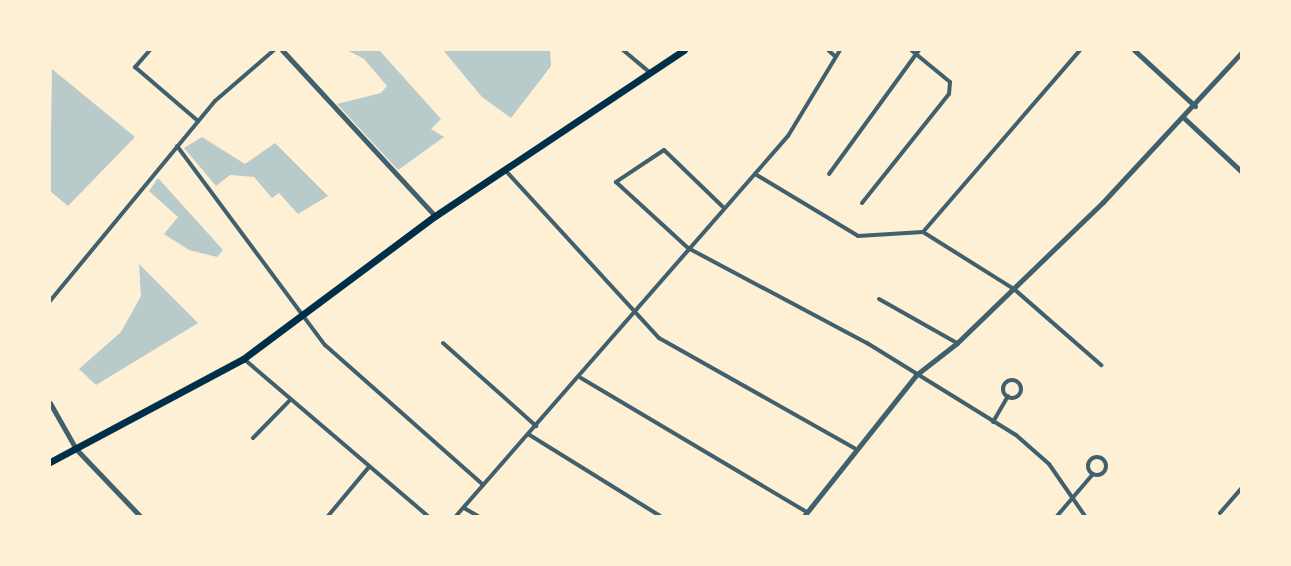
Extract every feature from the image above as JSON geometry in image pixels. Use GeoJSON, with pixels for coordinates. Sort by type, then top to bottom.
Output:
{"type":"FeatureCollection","features":[{"type":"Feature","properties":{"kind":"main road"},"geometry":{"type":"LineString","coordinates":[[50,462],[243,359],[435,216],[684,50]]}},
{"type":"Feature","properties":{"kind":"street"},"geometry":{"type":"LineString","coordinates":[[150,50],[135,68],[198,120]]}},
{"type":"Feature","properties":{"kind":"street"},"geometry":{"type":"LineString","coordinates":[[50,301],[198,120],[235,80],[274,50]]}},
{"type":"Feature","properties":{"kind":"street"},"geometry":{"type":"LineString","coordinates":[[282,50],[435,216]]}},
{"type":"Feature","properties":{"kind":"street"},"geometry":{"type":"LineString","coordinates":[[624,50],[649,72]]}},
{"type":"Feature","properties":{"kind":"street"},"geometry":{"type":"LineString","coordinates":[[828,50],[835,56]]}},
{"type":"Feature","properties":{"kind":"street"},"geometry":{"type":"LineString","coordinates":[[456,516],[581,378],[633,311],[788,136],[840,50]]}},
{"type":"Feature","properties":{"kind":"street"},"geometry":{"type":"LineString","coordinates":[[862,202],[949,94],[950,82],[918,51],[911,50]]}},
{"type":"Feature","properties":{"kind":"street"},"geometry":{"type":"LineString","coordinates":[[924,232],[1080,50]]}},
{"type":"Feature","properties":{"kind":"street"},"geometry":{"type":"LineString","coordinates":[[1134,50],[1195,106]]}},
{"type":"Feature","properties":{"kind":"street"},"geometry":{"type":"LineString","coordinates":[[829,174],[918,51]]}},
{"type":"Feature","properties":{"kind":"street"},"geometry":{"type":"LineString","coordinates":[[581,378],[805,514],[854,448],[916,375],[957,343],[1014,289],[1184,118],[1242,52]]}},
{"type":"Feature","properties":{"kind":"street"},"geometry":{"type":"LineString","coordinates":[[1184,118],[1242,172]]}},
{"type":"Feature","properties":{"kind":"street"},"geometry":{"type":"LineString","coordinates":[[177,146],[306,312],[338,358],[483,485]]}},
{"type":"Feature","properties":{"kind":"street"},"geometry":{"type":"LineString","coordinates":[[723,207],[664,150],[616,182],[688,248],[916,375],[1035,450],[1072,496],[1084,516]]}},
{"type":"Feature","properties":{"kind":"street"},"geometry":{"type":"LineString","coordinates":[[505,170],[659,338],[854,448]]}},
{"type":"Feature","properties":{"kind":"street"},"geometry":{"type":"LineString","coordinates":[[755,174],[858,236],[924,232],[1014,289],[1101,365]]}},
{"type":"Feature","properties":{"kind":"street"},"geometry":{"type":"LineString","coordinates":[[879,298],[957,343]]}},
{"type":"Feature","properties":{"kind":"street"},"geometry":{"type":"LineString","coordinates":[[443,343],[536,426]]}},
{"type":"Feature","properties":{"kind":"street"},"geometry":{"type":"LineString","coordinates":[[243,359],[428,516]]}},
{"type":"Feature","properties":{"kind":"street"},"geometry":{"type":"LineString","coordinates":[[993,422],[1008,396],[1005,383],[1018,382],[1020,393],[1008,396]]}},
{"type":"Feature","properties":{"kind":"street"},"geometry":{"type":"LineString","coordinates":[[253,438],[291,399]]}},
{"type":"Feature","properties":{"kind":"street"},"geometry":{"type":"LineString","coordinates":[[50,402],[76,449],[140,516]]}},
{"type":"Feature","properties":{"kind":"street"},"geometry":{"type":"LineString","coordinates":[[528,434],[660,516]]}},
{"type":"Feature","properties":{"kind":"street"},"geometry":{"type":"LineString","coordinates":[[1057,516],[1093,474],[1106,469],[1100,457],[1089,461],[1093,474]]}},
{"type":"Feature","properties":{"kind":"street"},"geometry":{"type":"LineString","coordinates":[[330,516],[369,467]]}},
{"type":"Feature","properties":{"kind":"street"},"geometry":{"type":"LineString","coordinates":[[1220,513],[1242,488]]}},
{"type":"Feature","properties":{"kind":"street"},"geometry":{"type":"LineString","coordinates":[[464,508],[478,516]]}},
{"type":"Feature","properties":{"kind":"shaded area"},"geometry":{"type":"Polygon","coordinates":[[[347,50],[379,50],[441,119],[431,129],[444,137],[398,170],[337,104],[381,93],[387,86],[364,59],[347,50]]]}},
{"type":"Feature","properties":{"kind":"shaded area"},"geometry":{"type":"Polygon","coordinates":[[[443,50],[550,50],[551,66],[511,118],[482,97],[443,50]]]}},
{"type":"Feature","properties":{"kind":"shaded area"},"geometry":{"type":"Polygon","coordinates":[[[52,69],[135,137],[68,206],[50,191],[52,69]]]}},
{"type":"Feature","properties":{"kind":"shaded area"},"geometry":{"type":"Polygon","coordinates":[[[202,137],[245,164],[275,143],[328,196],[298,214],[279,193],[272,198],[254,177],[230,175],[216,186],[184,148],[202,137]]]}},
{"type":"Feature","properties":{"kind":"shaded area"},"geometry":{"type":"Polygon","coordinates":[[[158,178],[223,250],[217,257],[189,250],[164,234],[178,217],[149,191],[158,178]]]}},
{"type":"Feature","properties":{"kind":"shaded area"},"geometry":{"type":"Polygon","coordinates":[[[139,264],[198,323],[96,385],[79,369],[121,332],[141,296],[139,264]]]}}]}
